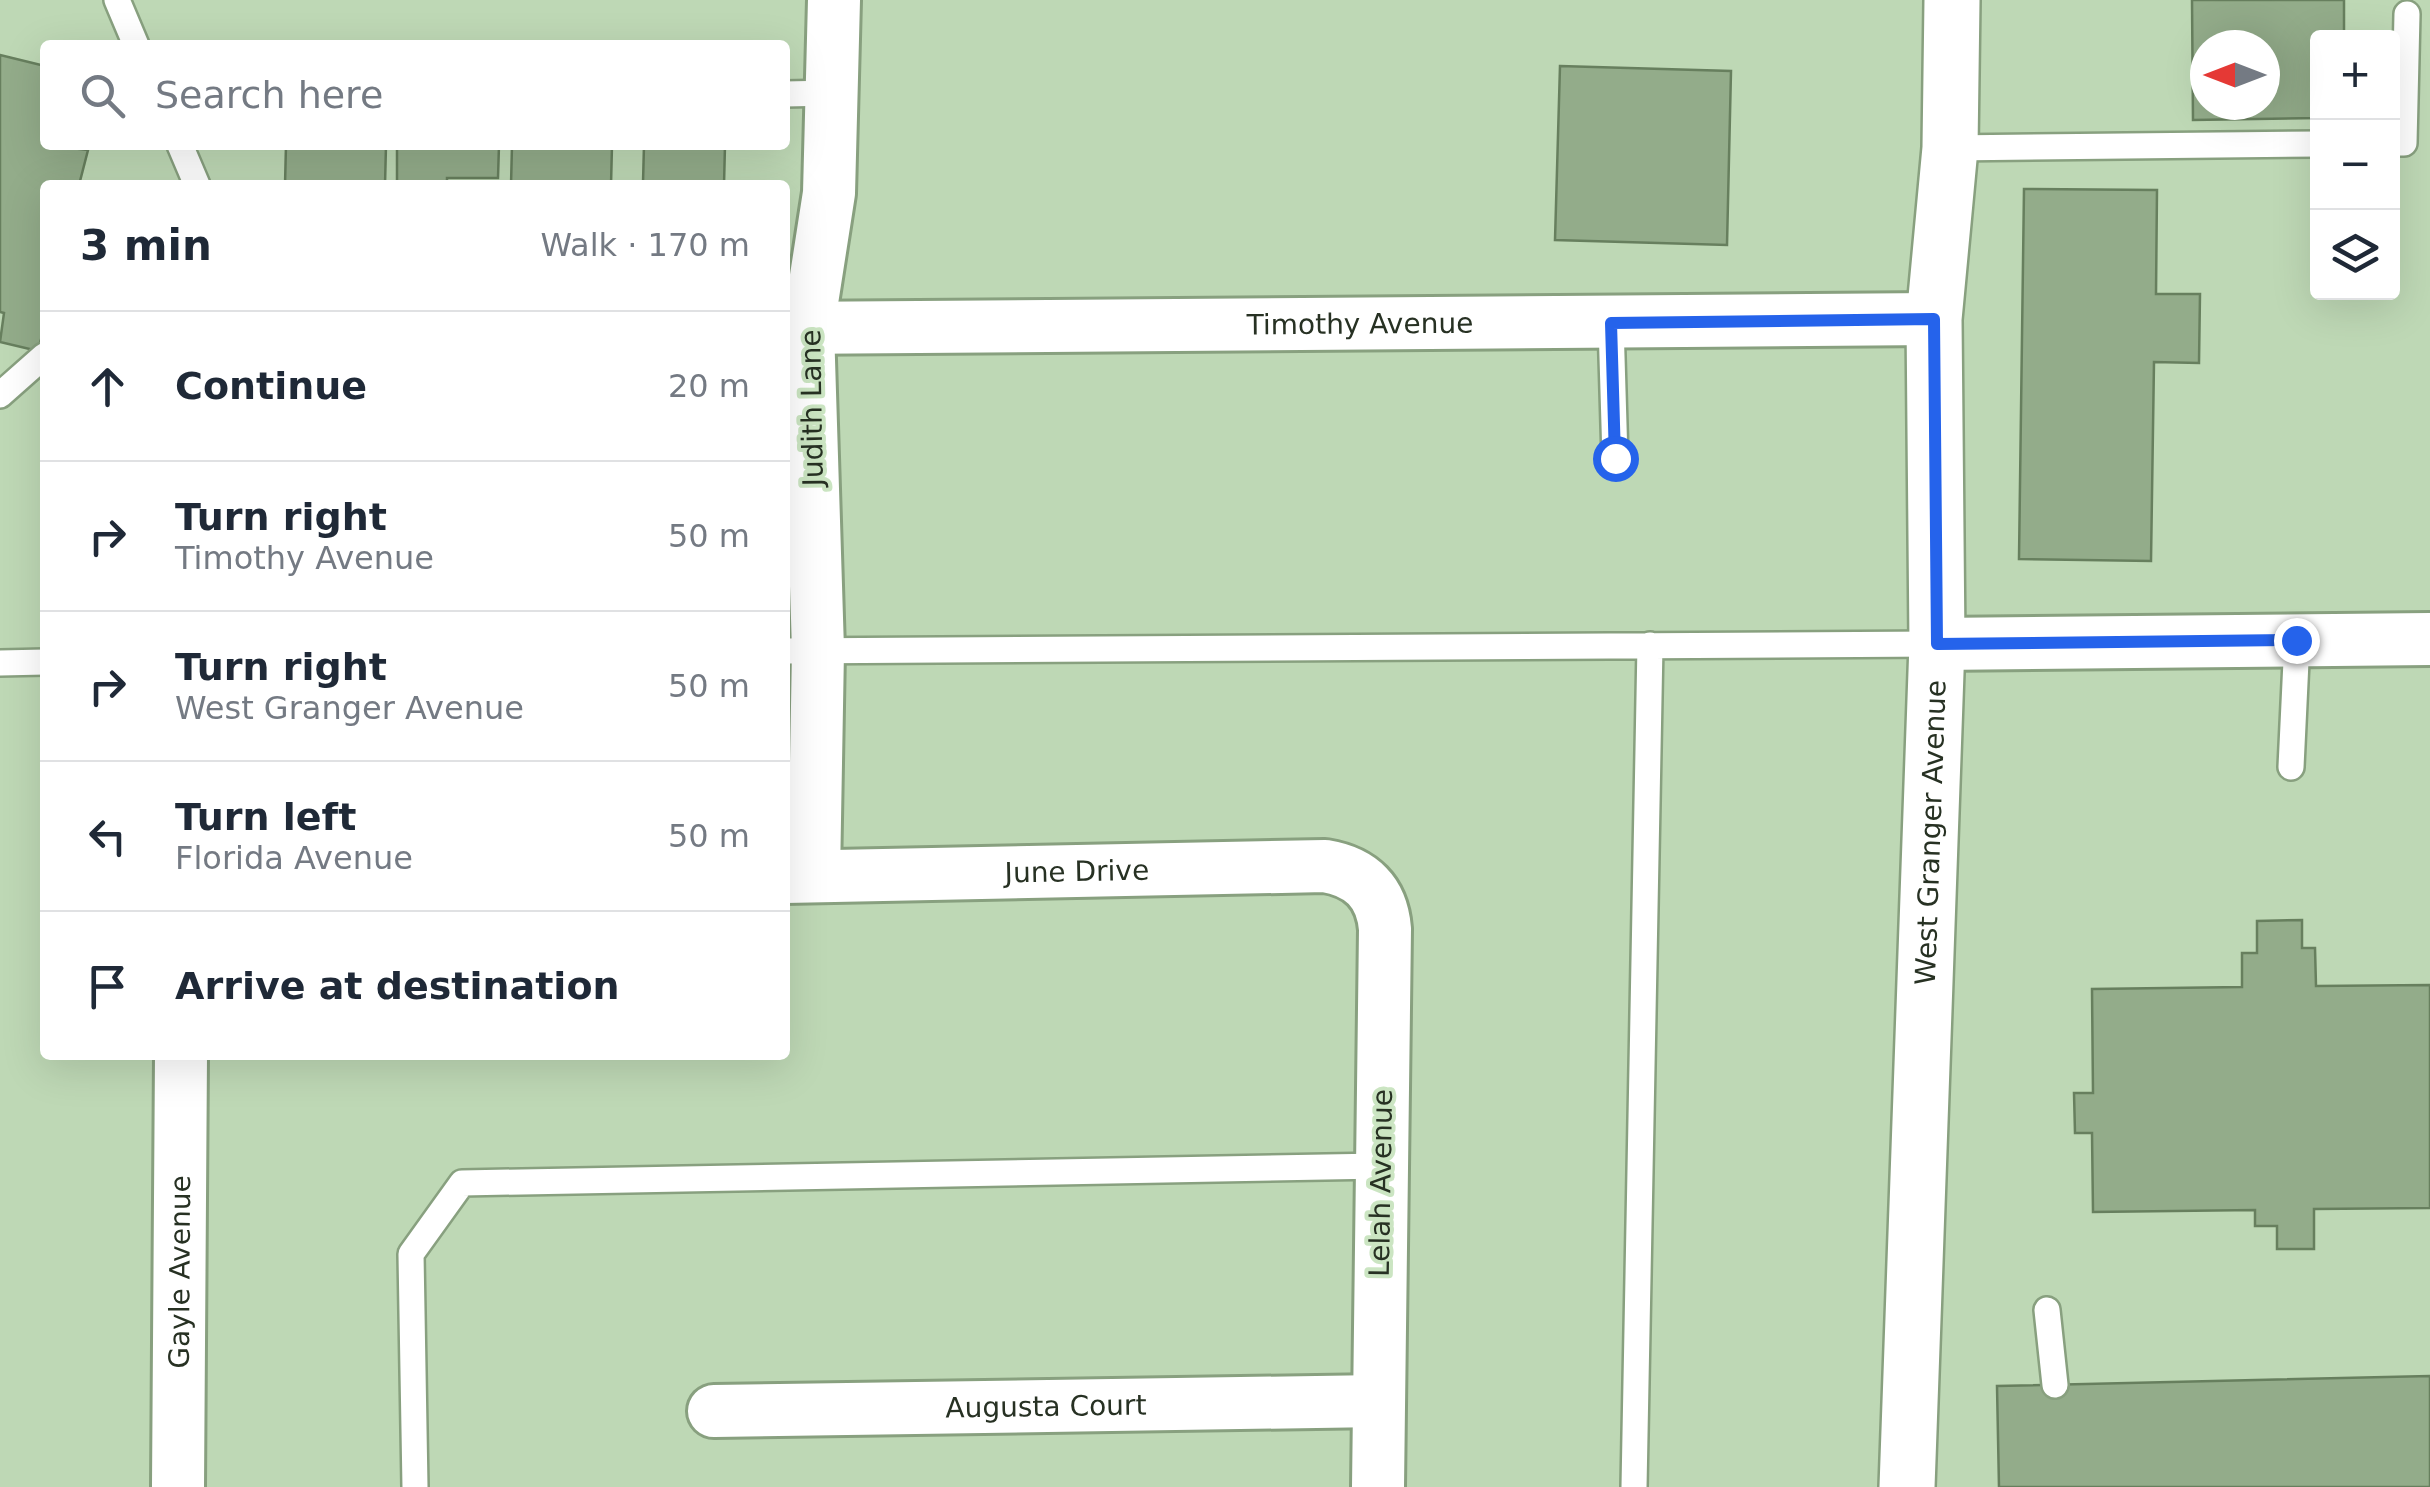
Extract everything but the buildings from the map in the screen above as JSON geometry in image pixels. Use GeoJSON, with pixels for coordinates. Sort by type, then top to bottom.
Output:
{"type":"FeatureCollection","features":[{"type":"Feature","properties":{"kind":"street","name":"Judith Lane"},"geometry":{"type":"LineString","coordinates":[[800,877],[802,650],[796,328],[829,193],[808,93],[834,0]]}},
{"type":"Feature","properties":{"kind":"street","name":"West Granger Avenue"},"geometry":{"type":"LineString","coordinates":[[1907,1487],[1937,644],[1934,319],[1950,148],[1952,0]]}},
{"type":"Feature","properties":{"kind":"street","name":"Timothy Avenue"},"geometry":{"type":"LineString","coordinates":[[796,328],[1934,319]]}},
{"type":"Feature","properties":{"kind":"street"},"geometry":{"type":"LineString","coordinates":[[1937,644],[2430,639]]}},
{"type":"Feature","properties":{"kind":"street","name":"June Drive"},"geometry":{"type":"LineString","coordinates":[[800,877],[1325,866],[1343,869],[1368,884]]}},
{"type":"Feature","properties":{"kind":"street","name":"Lelah Avenue"},"geometry":{"type":"LineString","coordinates":[[1368,884],[1384,910],[1385,929],[1378,1487]]}},
{"type":"Feature","properties":{"kind":"street","name":"Gayle Avenue"},"geometry":{"type":"LineString","coordinates":[[178,1487],[181,1060]]}},
{"type":"Feature","properties":{"kind":"street","name":"Augusta Court"},"geometry":{"type":"LineString","coordinates":[[714,1411],[1378,1401]]}},
{"type":"Feature","properties":{"kind":"lane"},"geometry":{"type":"LineString","coordinates":[[117,0],[134,40]]}},
{"type":"Feature","properties":{"kind":"lane"},"geometry":{"type":"LineString","coordinates":[[2400,143],[2404,143],[2407,14]]}},
{"type":"Feature","properties":{"kind":"lane"},"geometry":{"type":"LineString","coordinates":[[1950,148],[2310,144]]}},
{"type":"Feature","properties":{"kind":"lane"},"geometry":{"type":"LineString","coordinates":[[182,150],[195,180]]}},
{"type":"Feature","properties":{"kind":"lane"},"geometry":{"type":"LineString","coordinates":[[1611,323],[1615,458]]}},
{"type":"Feature","properties":{"kind":"lane"},"geometry":{"type":"LineString","coordinates":[[0,395],[40,360]]}},
{"type":"Feature","properties":{"kind":"lane"},"geometry":{"type":"LineString","coordinates":[[2292,768],[2296,640]]}},
{"type":"Feature","properties":{"kind":"lane"},"geometry":{"type":"LineString","coordinates":[[802,650],[1937,644]]}},
{"type":"Feature","properties":{"kind":"lane"},"geometry":{"type":"LineString","coordinates":[[1634,1487],[1650,645]]}},
{"type":"Feature","properties":{"kind":"lane"},"geometry":{"type":"LineString","coordinates":[[0,663],[40,662]]}},
{"type":"Feature","properties":{"kind":"lane"},"geometry":{"type":"LineString","coordinates":[[415,1487],[411,1254],[462,1183],[1382,1166]]}},
{"type":"Feature","properties":{"kind":"lane"},"geometry":{"type":"LineString","coordinates":[[2047,1310],[2054,1385]]}},
{"type":"Feature","properties":{"kind":"route"},"geometry":{"type":"LineString","coordinates":[[1615,458],[1611,323],[1934,319],[1937,644],[2296,640]]}}]}
